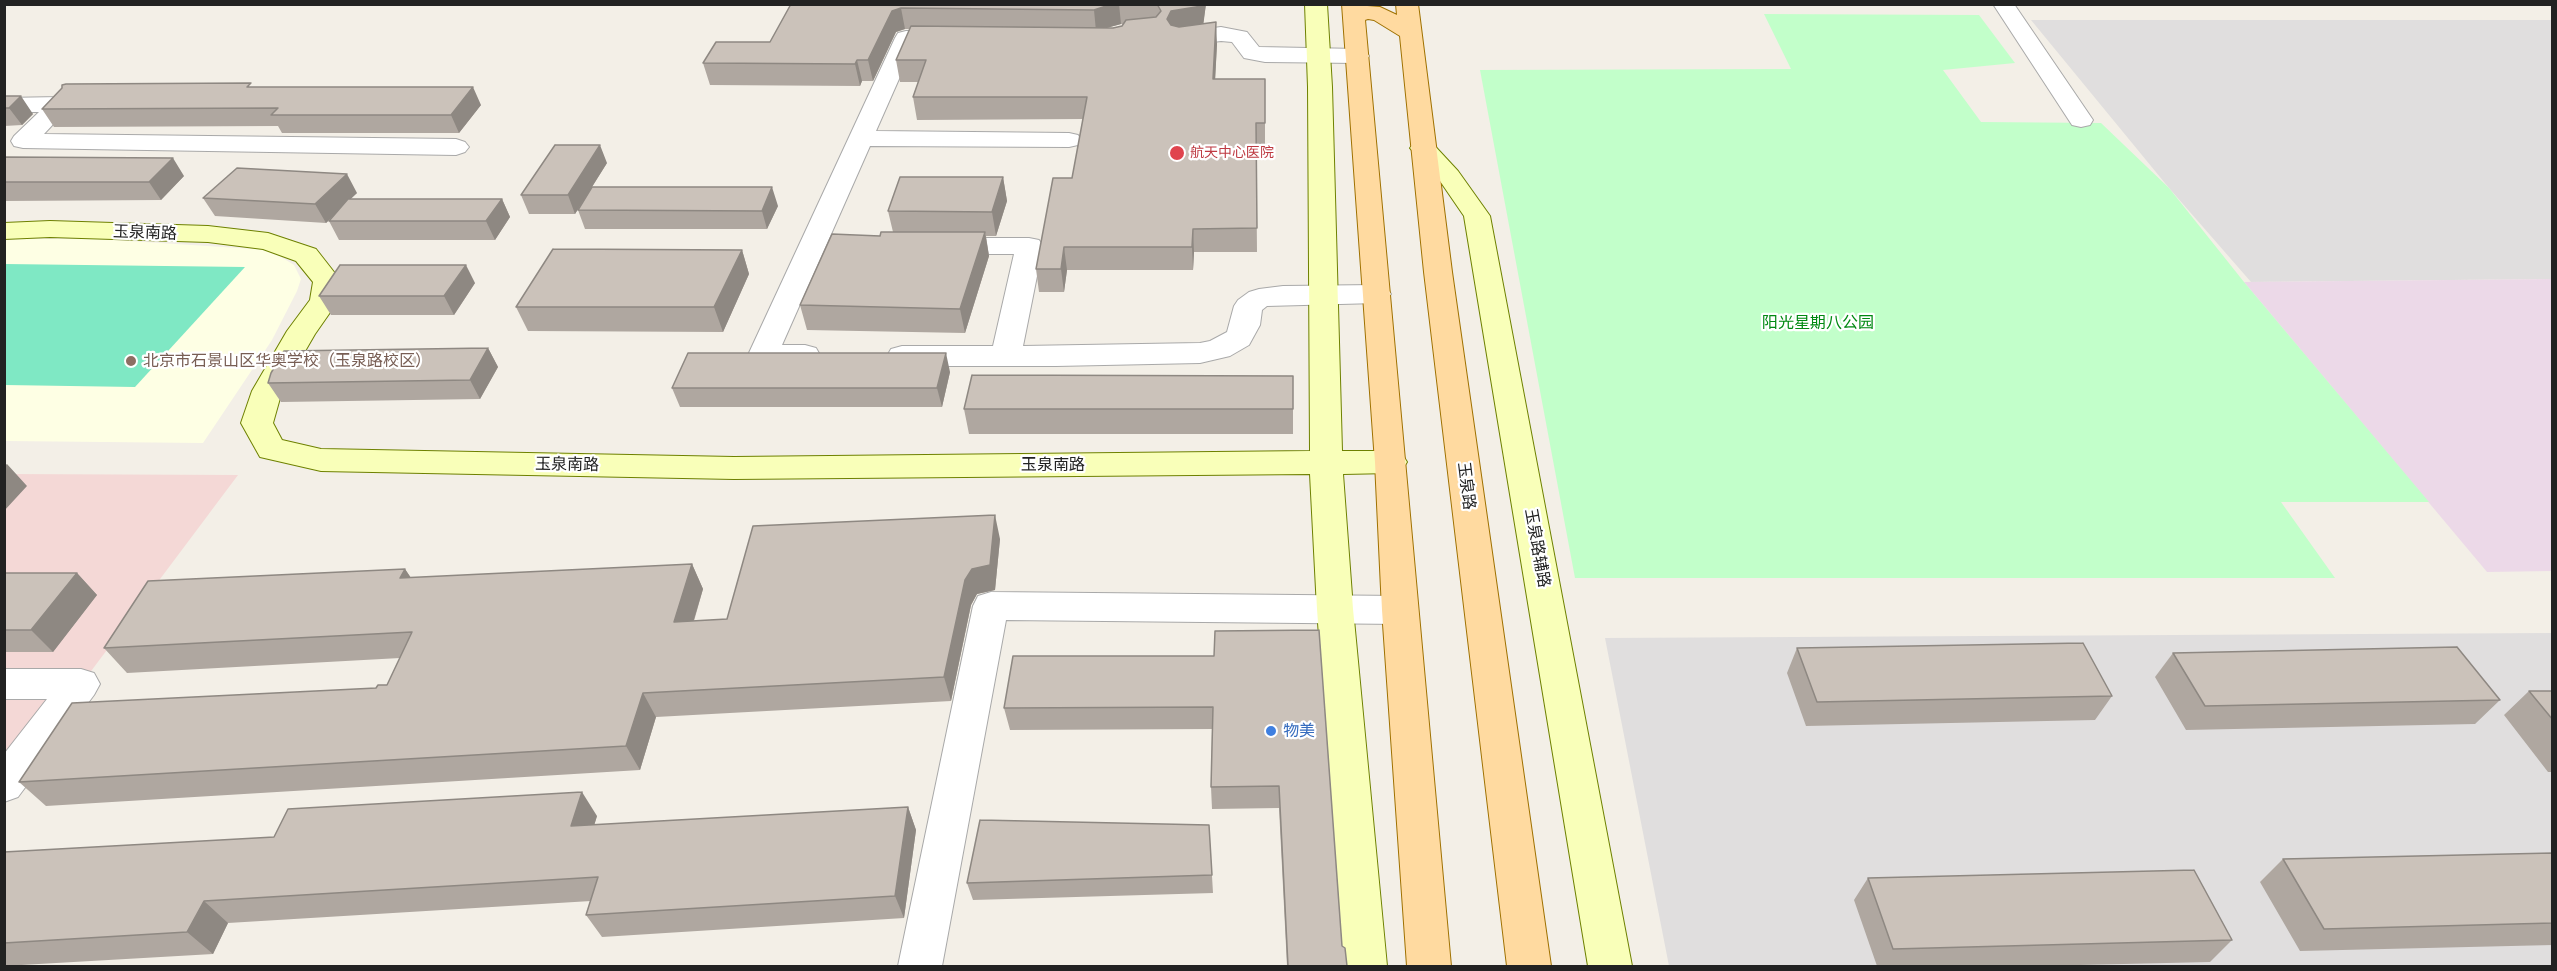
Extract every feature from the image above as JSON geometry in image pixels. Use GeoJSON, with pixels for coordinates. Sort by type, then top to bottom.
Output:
{"type":"FeatureCollection","features":[{"type":"Feature","properties":{"kind":"main road"},"geometry":{"type":"LineString","coordinates":[[1408,19],[1354,11],[1429,966]]}},
{"type":"Feature","properties":{"kind":"main road","name":"玉泉路"},"geometry":{"type":"LineString","coordinates":[[1408,19],[1529,966]]}},
{"type":"Feature","properties":{"kind":"street"},"geometry":{"type":"LineString","coordinates":[[1316,4],[1326,462],[1335,609],[1365,966]]}},
{"type":"Feature","properties":{"kind":"street"},"geometry":{"type":"LineString","coordinates":[[2003,4],[2081,120]]}},
{"type":"Feature","properties":{"kind":"street"},"geometry":{"type":"LineString","coordinates":[[1192,35],[1221,34],[1239,37],[1252,53],[1265,55],[1358,56]]}},
{"type":"Feature","properties":{"kind":"street"},"geometry":{"type":"LineString","coordinates":[[832,355],[763,355],[824,245],[861,138],[906,38],[953,39]]}},
{"type":"Feature","properties":{"kind":"street"},"geometry":{"type":"LineString","coordinates":[[4,105],[60,104],[23,141],[456,147]]}},
{"type":"Feature","properties":{"kind":"street"},"geometry":{"type":"LineString","coordinates":[[861,138],[1069,140]]}},
{"type":"Feature","properties":{"kind":"street","name":"玉泉路辅路"},"geometry":{"type":"LineString","coordinates":[[1423,148],[1449,176],[1477,216],[1610,966]]}},
{"type":"Feature","properties":{"kind":"street","name":"玉泉南路"},"geometry":{"type":"LineString","coordinates":[[4,231],[50,229],[208,234],[268,241],[306,255],[327,281],[324,301],[302,332],[267,391],[257,423],[271,448],[321,460],[734,468],[1391,462]]}},
{"type":"Feature","properties":{"kind":"street"},"geometry":{"type":"LineString","coordinates":[[915,246],[1029,246],[1006,356]]}},
{"type":"Feature","properties":{"kind":"street"},"geometry":{"type":"LineString","coordinates":[[879,356],[1006,356],[1209,351],[1230,344],[1239,338],[1245,325],[1248,306],[1259,298],[1377,294]]}},
{"type":"Feature","properties":{"kind":"street"},"geometry":{"type":"LineString","coordinates":[[920,966],[991,606],[1400,610]]}},
{"type":"Feature","properties":{"kind":"street"},"geometry":{"type":"LineString","coordinates":[[4,684],[81,684],[4,785]]}},
{"type":"Feature","properties":{"kind":"shaded area"},"geometry":{"type":"Polygon","coordinates":[[[2031,20],[2552,20],[2552,279],[2251,282],[2169,188],[2031,20]]]}},
{"type":"Feature","properties":{"kind":"shaded area","name":"北京市石景山区华奥学校（玉泉路校区）"},"geometry":{"type":"Polygon","coordinates":[[[5,239],[97,239],[270,250],[294,265],[301,279],[272,340],[203,443],[5,441],[5,239]]]}},
{"type":"Feature","properties":{"kind":"shaded area"},"geometry":{"type":"Polygon","coordinates":[[[2552,279],[2552,571],[2487,572],[2244,282],[2552,279]]]}},
{"type":"Feature","properties":{"kind":"shaded area"},"geometry":{"type":"Polygon","coordinates":[[[5,474],[238,475],[5,786],[5,474]]]}},
{"type":"Feature","properties":{"kind":"shaded area"},"geometry":{"type":"Polygon","coordinates":[[[2552,633],[2552,966],[1669,966],[1605,638],[2552,633]]]}},
{"type":"Feature","properties":{"kind":"green space","name":"阳光星期八公园"},"geometry":{"type":"Polygon","coordinates":[[[1764,14],[1979,15],[2015,63],[1943,70],[1981,122],[2101,123],[2169,188],[2244,282],[2429,502],[2281,502],[2335,578],[1575,578],[1480,70],[1791,69],[1764,14]]]}},
{"type":"Feature","properties":{"kind":"green space"},"geometry":{"type":"Polygon","coordinates":[[[5,264],[245,267],[135,387],[5,385],[5,264]]]}},
{"type":"Feature","properties":{"kind":"building"},"geometry":{"type":"Polygon","coordinates":[[[791,4],[1112,4],[1094,10],[901,8],[892,11],[868,60],[857,60],[855,64],[703,63],[716,42],[770,42],[791,4]]]}},
{"type":"Feature","properties":{"kind":"building"},"geometry":{"type":"Polygon","coordinates":[[[1157,4],[1202,4],[1202,6],[1171,11],[1167,19],[1171,25],[1179,27],[1216,22],[1213,79],[1265,79],[1265,123],[1256,123],[1257,228],[1193,229],[1192,247],[1064,247],[1061,269],[1036,269],[1053,178],[1072,178],[1087,97],[913,97],[926,60],[896,60],[911,26],[1113,28],[1122,26],[1126,20],[1156,17],[1161,11],[1157,4]]]}},
{"type":"Feature","properties":{"kind":"building"},"geometry":{"type":"Polygon","coordinates":[[[251,83],[247,87],[473,87],[451,115],[271,115],[278,108],[42,109],[62,88],[62,85],[66,84],[251,83]]]}},
{"type":"Feature","properties":{"kind":"building"},"geometry":{"type":"Polygon","coordinates":[[[4,96],[21,96],[9,108],[4,108],[4,96]]]}},
{"type":"Feature","properties":{"kind":"building"},"geometry":{"type":"Polygon","coordinates":[[[555,145],[600,145],[568,195],[521,195],[555,145]]]}},
{"type":"Feature","properties":{"kind":"building"},"geometry":{"type":"Polygon","coordinates":[[[4,157],[173,158],[149,182],[4,182],[4,157]]]}},
{"type":"Feature","properties":{"kind":"building"},"geometry":{"type":"Polygon","coordinates":[[[237,168],[347,174],[315,204],[203,198],[237,168]]]}},
{"type":"Feature","properties":{"kind":"building"},"geometry":{"type":"Polygon","coordinates":[[[900,177],[1003,177],[992,212],[888,211],[900,177]]]}},
{"type":"Feature","properties":{"kind":"building"},"geometry":{"type":"Polygon","coordinates":[[[592,187],[772,187],[762,211],[578,210],[592,187]]]}},
{"type":"Feature","properties":{"kind":"building"},"geometry":{"type":"Polygon","coordinates":[[[348,199],[502,199],[486,221],[329,221],[348,199]]]}},
{"type":"Feature","properties":{"kind":"building"},"geometry":{"type":"Polygon","coordinates":[[[881,232],[985,232],[960,309],[800,305],[832,234],[880,236],[881,232]]]}},
{"type":"Feature","properties":{"kind":"building"},"geometry":{"type":"Polygon","coordinates":[[[553,249],[742,250],[714,307],[516,307],[553,249]]]}},
{"type":"Feature","properties":{"kind":"building"},"geometry":{"type":"Polygon","coordinates":[[[340,265],[466,265],[444,296],[319,296],[340,265]]]}},
{"type":"Feature","properties":{"kind":"building"},"geometry":{"type":"Polygon","coordinates":[[[488,348],[470,380],[268,383],[284,351],[488,348]]]}},
{"type":"Feature","properties":{"kind":"building"},"geometry":{"type":"Polygon","coordinates":[[[688,353],[946,353],[937,388],[672,388],[688,353]]]}},
{"type":"Feature","properties":{"kind":"building"},"geometry":{"type":"Polygon","coordinates":[[[972,375],[1293,376],[1293,409],[964,409],[972,375]]]}},
{"type":"Feature","properties":{"kind":"building"},"geometry":{"type":"Polygon","coordinates":[[[995,515],[990,565],[972,569],[965,580],[944,677],[643,693],[626,746],[19,782],[72,703],[376,688],[378,685],[387,685],[412,632],[104,648],[148,581],[405,569],[400,578],[692,564],[674,622],[727,619],[753,526],[995,515]]]}},
{"type":"Feature","properties":{"kind":"building"},"geometry":{"type":"Polygon","coordinates":[[[4,573],[77,573],[31,630],[4,630],[4,573]]]}},
{"type":"Feature","properties":{"kind":"building"},"geometry":{"type":"Polygon","coordinates":[[[1319,630],[1342,946],[1345,948],[1347,966],[1288,966],[1279,786],[1211,787],[1213,707],[1004,708],[1013,656],[1214,656],[1215,631],[1319,630]]]}},
{"type":"Feature","properties":{"kind":"building"},"geometry":{"type":"Polygon","coordinates":[[[2083,643],[2112,696],[1817,702],[1797,648],[2083,643]]]}},
{"type":"Feature","properties":{"kind":"building"},"geometry":{"type":"Polygon","coordinates":[[[2457,647],[2500,700],[2205,706],[2173,653],[2457,647]]]}},
{"type":"Feature","properties":{"kind":"building"},"geometry":{"type":"Polygon","coordinates":[[[2529,691],[2553,691],[2553,720],[2529,691]]]}},
{"type":"Feature","properties":{"kind":"building"},"geometry":{"type":"Polygon","coordinates":[[[582,792],[571,826],[908,807],[895,896],[586,915],[598,877],[204,901],[187,932],[4,943],[4,852],[274,837],[288,809],[582,792]]]}},
{"type":"Feature","properties":{"kind":"building"},"geometry":{"type":"Polygon","coordinates":[[[980,820],[1209,825],[1212,875],[967,883],[980,820]]]}},
{"type":"Feature","properties":{"kind":"building"},"geometry":{"type":"Polygon","coordinates":[[[2553,853],[2553,923],[2324,929],[2283,859],[2553,853]]]}},
{"type":"Feature","properties":{"kind":"building"},"geometry":{"type":"Polygon","coordinates":[[[2194,870],[2232,940],[1893,949],[1868,878],[2194,870]]]}},
{"type":"Feature","properties":{"kind":"place","name":"航天中心医院"},"geometry":{"type":"Point","coordinates":[1177,153]}},
{"type":"Feature","properties":{"kind":"place","name":"北京市石景山区华奥学校（玉泉路校区）"},"geometry":{"type":"Point","coordinates":[131,361]}},
{"type":"Feature","properties":{"kind":"place","name":"物美"},"geometry":{"type":"Point","coordinates":[1271,731]}}]}
